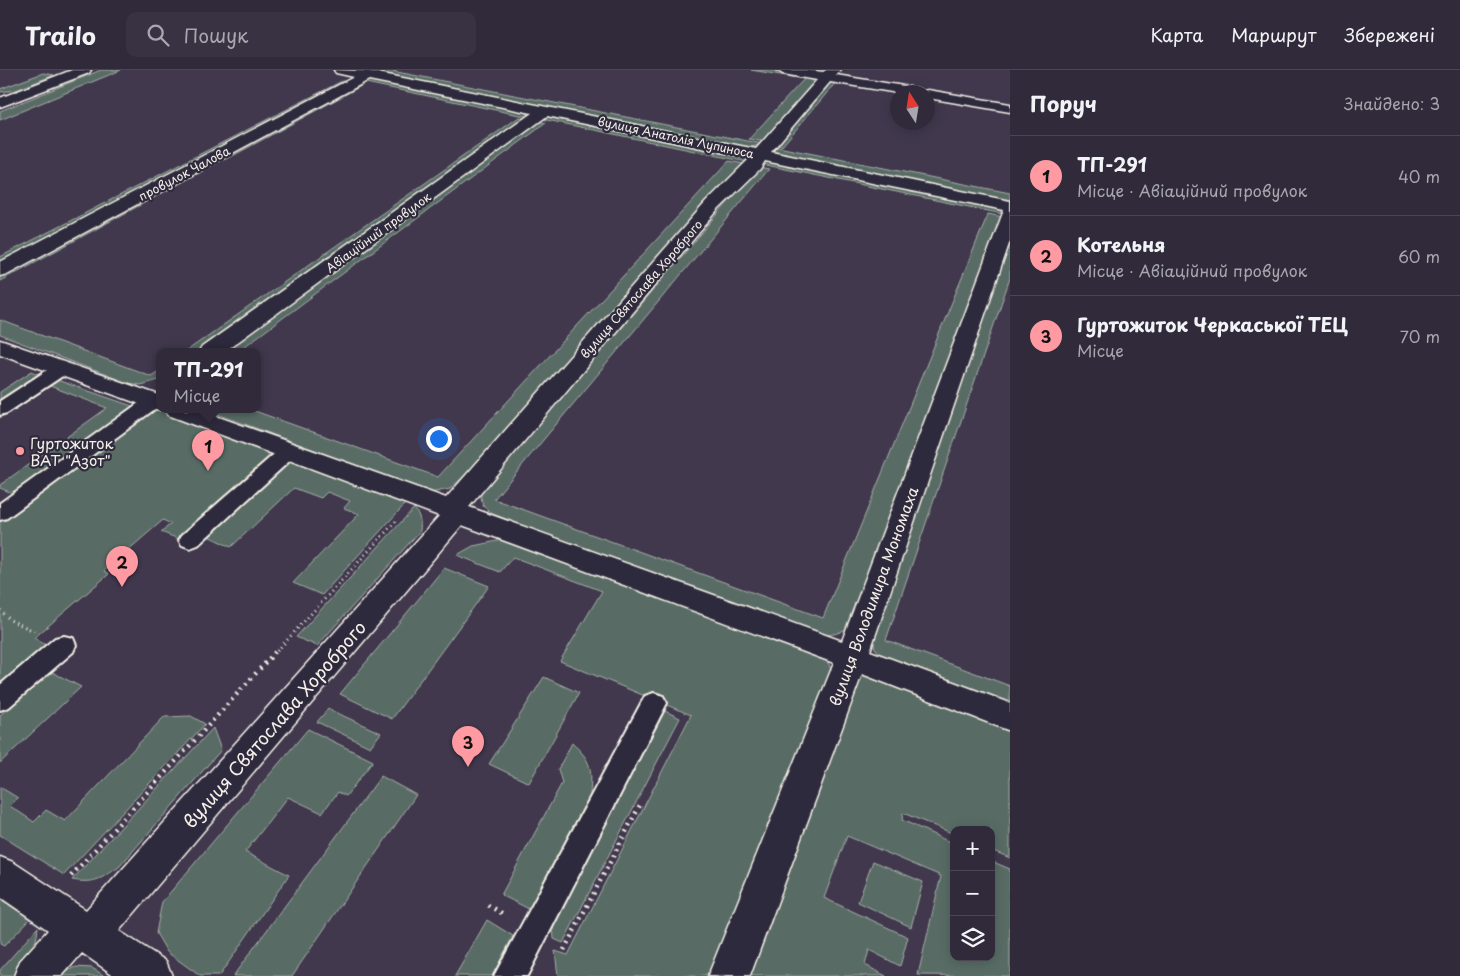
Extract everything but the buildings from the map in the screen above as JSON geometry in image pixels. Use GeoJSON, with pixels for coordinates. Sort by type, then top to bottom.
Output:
{"type":"FeatureCollection","features":[{"type":"Feature","properties":{"kind":"street"},"geometry":{"type":"LineString","coordinates":[[3,100],[84,70]]}},
{"type":"Feature","properties":{"kind":"street","name":"вулиця Анатолія Лупиноса"},"geometry":{"type":"LineString","coordinates":[[341,70],[1010,206]]}},
{"type":"Feature","properties":{"kind":"street"},"geometry":{"type":"LineString","coordinates":[[783,70],[830,74],[890,87]]}},
{"type":"Feature","properties":{"kind":"street","name":"вулиця Святослава Хороброго"},"geometry":{"type":"LineString","coordinates":[[35,976],[72,924],[455,511],[712,206],[754,165],[760,154],[830,74]]}},
{"type":"Feature","properties":{"kind":"street","name":"провулок Чалова"},"geometry":{"type":"LineString","coordinates":[[0,270],[368,75]]}},
{"type":"Feature","properties":{"kind":"street"},"geometry":{"type":"LineString","coordinates":[[935,95],[1010,108]]}},
{"type":"Feature","properties":{"kind":"street","name":"Авіаційний провулок"},"geometry":{"type":"LineString","coordinates":[[216,348],[545,111]]}},
{"type":"Feature","properties":{"kind":"street","name":"вулиця Володимира Мономаха"},"geometry":{"type":"LineString","coordinates":[[729,976],[852,657],[1010,214]]}},
{"type":"Feature","properties":{"kind":"street"},"geometry":{"type":"LineString","coordinates":[[0,347],[61,369],[156,399]]}},
{"type":"Feature","properties":{"kind":"street"},"geometry":{"type":"LineString","coordinates":[[191,413],[288,452],[455,511],[1010,716]]}},
{"type":"Feature","properties":{"kind":"street"},"geometry":{"type":"LineString","coordinates":[[0,875],[151,976]]}},
{"type":"Feature","properties":{"kind":"lane"},"geometry":{"type":"LineString","coordinates":[[0,409],[61,369]]}},
{"type":"Feature","properties":{"kind":"lane"},"geometry":{"type":"LineString","coordinates":[[0,513],[156,402]]}},
{"type":"Feature","properties":{"kind":"lane"},"geometry":{"type":"LineString","coordinates":[[190,540],[288,452]]}},
{"type":"Feature","properties":{"kind":"lane"},"geometry":{"type":"LineString","coordinates":[[0,700],[64,645]]}},
{"type":"Feature","properties":{"kind":"lane"},"geometry":{"type":"LineString","coordinates":[[510,976],[654,703]]}},
{"type":"Feature","properties":{"kind":"path"},"geometry":{"type":"LineString","coordinates":[[72,924],[69,878],[417,498]]}},
{"type":"Feature","properties":{"kind":"green space"},"geometry":{"type":"Polygon","coordinates":[[[101,70],[121,70],[0,120],[0,111],[101,70]]]}},
{"type":"Feature","properties":{"kind":"green space"},"geometry":{"type":"Polygon","coordinates":[[[360,70],[387,70],[763,144],[748,148],[360,70]]]}},
{"type":"Feature","properties":{"kind":"green space"},"geometry":{"type":"Polygon","coordinates":[[[751,70],[794,73],[810,77],[816,81],[765,142],[749,139],[804,79],[751,70]]]}},
{"type":"Feature","properties":{"kind":"green space"},"geometry":{"type":"Polygon","coordinates":[[[43,73],[54,75],[16,90],[0,92],[0,89],[43,73]]]}},
{"type":"Feature","properties":{"kind":"green space"},"geometry":{"type":"Polygon","coordinates":[[[370,79],[526,111],[529,117],[361,82],[370,79]]]}},
{"type":"Feature","properties":{"kind":"green space"},"geometry":{"type":"Polygon","coordinates":[[[829,80],[837,81],[782,146],[774,144],[829,80]]]}},
{"type":"Feature","properties":{"kind":"green space"},"geometry":{"type":"Polygon","coordinates":[[[342,81],[348,82],[0,262],[0,257],[342,81]]]}},
{"type":"Feature","properties":{"kind":"green space"},"geometry":{"type":"Polygon","coordinates":[[[358,84],[363,85],[227,159],[212,163],[203,169],[205,170],[0,281],[0,275],[358,84]]]}},
{"type":"Feature","properties":{"kind":"green space"},"geometry":{"type":"Polygon","coordinates":[[[519,117],[527,119],[205,348],[191,348],[519,117]]]}},
{"type":"Feature","properties":{"kind":"green space"},"geometry":{"type":"Polygon","coordinates":[[[548,117],[745,155],[749,158],[747,162],[542,119],[548,117]]]}},
{"type":"Feature","properties":{"kind":"green space"},"geometry":{"type":"Polygon","coordinates":[[[538,121],[546,123],[242,348],[226,348],[538,121]]]}},
{"type":"Feature","properties":{"kind":"green space"},"geometry":{"type":"Polygon","coordinates":[[[773,146],[1010,193],[1010,201],[779,154],[773,150],[773,146]]]}},
{"type":"Feature","properties":{"kind":"green space"},"geometry":{"type":"Polygon","coordinates":[[[729,161],[744,164],[489,453],[450,489],[430,493],[215,413],[260,413],[438,477],[729,161]]]}},
{"type":"Feature","properties":{"kind":"green space"},"geometry":{"type":"Polygon","coordinates":[[[769,161],[998,208],[1002,210],[1003,214],[761,164],[769,161]]]}},
{"type":"Feature","properties":{"kind":"green space"},"geometry":{"type":"Polygon","coordinates":[[[758,167],[769,169],[494,499],[823,618],[988,214],[1003,217],[849,626],[841,632],[831,634],[811,634],[493,514],[483,506],[480,493],[758,167]]]}},
{"type":"Feature","properties":{"kind":"green space"},"geometry":{"type":"Polygon","coordinates":[[[1010,238],[1010,278],[886,640],[1010,686],[1010,706],[883,658],[875,648],[871,633],[1010,238]]]}},
{"type":"Feature","properties":{"kind":"green space"},"geometry":{"type":"Polygon","coordinates":[[[0,320],[151,376],[156,373],[156,381],[140,385],[128,383],[0,335],[0,320]]]}},
{"type":"Feature","properties":{"kind":"green space"},"geometry":{"type":"Polygon","coordinates":[[[32,371],[40,375],[0,400],[0,392],[32,371]]]}},
{"type":"Feature","properties":{"kind":"green space"},"geometry":{"type":"Polygon","coordinates":[[[54,379],[135,407],[17,495],[0,488],[0,485],[107,408],[50,386],[0,418],[0,414],[54,379]]]}},
{"type":"Feature","properties":{"kind":"green space"},"geometry":{"type":"Polygon","coordinates":[[[153,406],[156,407],[156,413],[172,413],[277,452],[181,540],[161,532],[171,524],[163,520],[104,571],[109,574],[34,638],[49,647],[0,689],[0,519],[153,406]]]}},
{"type":"Feature","properties":{"kind":"green space"},"geometry":{"type":"Polygon","coordinates":[[[292,457],[407,502],[322,595],[293,583],[359,514],[344,508],[350,501],[327,492],[321,498],[294,488],[231,547],[206,535],[292,457]]]}},
{"type":"Feature","properties":{"kind":"green space"},"geometry":{"type":"Polygon","coordinates":[[[414,508],[420,519],[420,531],[317,646],[296,637],[414,508]]]}},
{"type":"Feature","properties":{"kind":"green space"},"geometry":{"type":"Polygon","coordinates":[[[512,538],[817,653],[829,664],[833,676],[711,976],[558,976],[555,951],[568,955],[691,715],[560,661],[602,591],[513,557],[500,572],[457,555],[473,546],[512,538]]]}},
{"type":"Feature","properties":{"kind":"green space"},"geometry":{"type":"Polygon","coordinates":[[[444,568],[489,586],[392,719],[340,694],[444,568]]]}},
{"type":"Feature","properties":{"kind":"green space"},"geometry":{"type":"Polygon","coordinates":[[[50,671],[81,687],[0,763],[0,715],[50,671]]]}},
{"type":"Feature","properties":{"kind":"green space"},"geometry":{"type":"Polygon","coordinates":[[[861,674],[1010,725],[1010,858],[995,852],[995,826],[950,826],[950,832],[903,813],[902,820],[950,842],[950,961],[995,961],[995,863],[1010,869],[1010,976],[918,975],[941,876],[847,836],[824,898],[908,937],[900,966],[869,950],[865,965],[886,976],[745,976],[861,674]]]}},
{"type":"Feature","properties":{"kind":"green space"},"geometry":{"type":"Polygon","coordinates":[[[544,677],[579,693],[529,783],[489,764],[544,677]]]}},
{"type":"Feature","properties":{"kind":"green space"},"geometry":{"type":"Polygon","coordinates":[[[328,709],[381,733],[370,747],[317,722],[328,709]]]}},
{"type":"Feature","properties":{"kind":"green space"},"geometry":{"type":"Polygon","coordinates":[[[665,711],[680,718],[563,943],[554,939],[553,925],[665,711]]]}},
{"type":"Feature","properties":{"kind":"green space"},"geometry":{"type":"Polygon","coordinates":[[[191,716],[205,724],[64,875],[0,835],[0,787],[18,798],[10,806],[34,822],[46,810],[65,821],[164,717],[191,716]]]}},
{"type":"Feature","properties":{"kind":"green space"},"geometry":{"type":"Polygon","coordinates":[[[213,728],[221,750],[119,867],[97,880],[72,880],[213,728]]]}},
{"type":"Feature","properties":{"kind":"green space"},"geometry":{"type":"Polygon","coordinates":[[[308,729],[373,761],[346,796],[338,792],[322,813],[288,797],[245,852],[289,875],[219,976],[200,976],[167,952],[156,933],[162,902],[308,729]]]}},
{"type":"Feature","properties":{"kind":"green space"},"geometry":{"type":"Polygon","coordinates":[[[572,743],[584,755],[589,766],[591,778],[590,795],[529,909],[501,895],[562,783],[558,769],[572,743]]]}},
{"type":"Feature","properties":{"kind":"green space"},"geometry":{"type":"Polygon","coordinates":[[[381,776],[416,795],[292,976],[233,976],[381,776]]]}},
{"type":"Feature","properties":{"kind":"green space"},"geometry":{"type":"Polygon","coordinates":[[[873,861],[923,882],[911,927],[858,902],[873,861]]]}},
{"type":"Feature","properties":{"kind":"green space"},"geometry":{"type":"Polygon","coordinates":[[[0,899],[30,919],[4,946],[0,944],[0,899]]]}},
{"type":"Feature","properties":{"kind":"green space"},"geometry":{"type":"Polygon","coordinates":[[[487,920],[513,936],[492,976],[455,976],[487,920]]]}},
{"type":"Feature","properties":{"kind":"green space"},"geometry":{"type":"Polygon","coordinates":[[[38,927],[36,942],[22,965],[13,976],[0,976],[0,970],[38,927]]]}},
{"type":"Feature","properties":{"kind":"green space"},"geometry":{"type":"Polygon","coordinates":[[[76,967],[92,968],[105,976],[58,976],[76,967]]]}},
{"type":"Feature","properties":{"kind":"place","name":"Гуртожиток ВАТ \"Азот\""},"geometry":{"type":"Point","coordinates":[20,451]}},
{"type":"Feature","properties":{"kind":"place","name":"ТП-291"},"geometry":{"type":"Point","coordinates":[208,471]}},
{"type":"Feature","properties":{"kind":"place","name":"Котельня"},"geometry":{"type":"Point","coordinates":[122,587]}},
{"type":"Feature","properties":{"kind":"place","name":"Гуртожиток Черкаської ТЕЦ"},"geometry":{"type":"Point","coordinates":[468,767]}}]}
